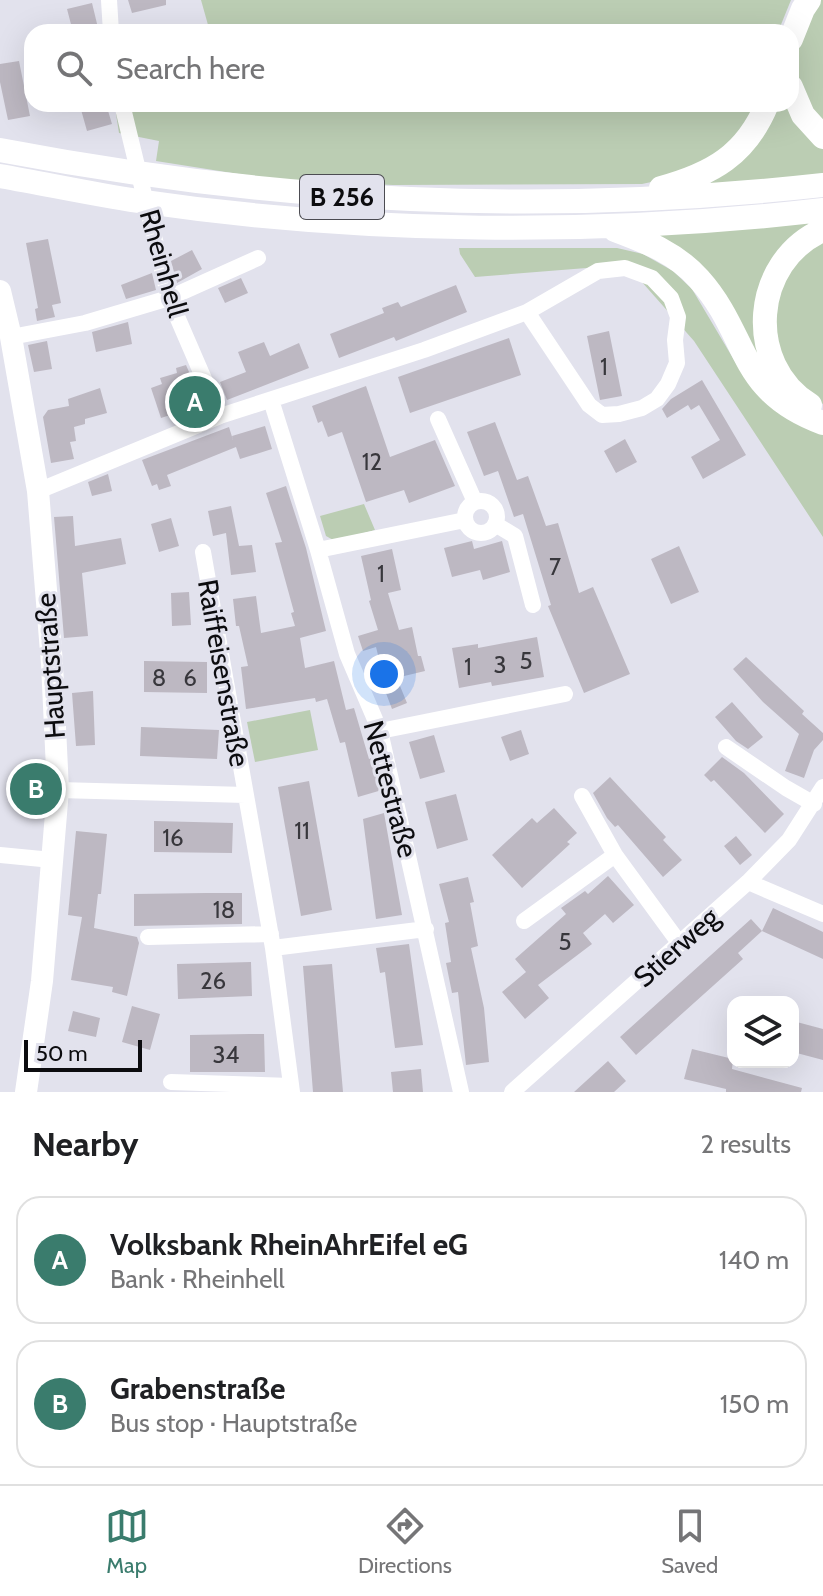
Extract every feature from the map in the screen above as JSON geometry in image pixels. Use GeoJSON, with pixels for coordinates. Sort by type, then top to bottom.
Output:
{"type":"FeatureCollection","features":[{"type":"Feature","properties":{"kind":"highway"},"geometry":{"type":"LineString","coordinates":[[786,24],[797,0]]}},
{"type":"Feature","properties":{"kind":"highway"},"geometry":{"type":"LineString","coordinates":[[796,24],[809,0]]}},
{"type":"Feature","properties":{"kind":"highway"},"geometry":{"type":"LineString","coordinates":[[799,106],[803,115],[823,137]]}},
{"type":"Feature","properties":{"kind":"highway"},"geometry":{"type":"LineString","coordinates":[[619,200],[682,183],[713,169],[742,146],[763,112]]}},
{"type":"Feature","properties":{"kind":"highway","name":"B 256"},"geometry":{"type":"LineString","coordinates":[[0,150],[83,166],[261,190],[387,199],[602,225],[744,219],[823,210]]}},
{"type":"Feature","properties":{"kind":"highway","name":"B 256"},"geometry":{"type":"LineString","coordinates":[[0,176],[136,201],[352,223],[500,215],[619,200],[823,185]]}},
{"type":"Feature","properties":{"kind":"highway"},"geometry":{"type":"LineString","coordinates":[[602,225],[650,243],[688,268],[709,292],[748,365],[765,388],[795,411],[823,423]]}},
{"type":"Feature","properties":{"kind":"highway"},"geometry":{"type":"LineString","coordinates":[[823,230],[802,242],[781,263],[767,295],[764,328],[772,360],[780,375],[801,399],[823,411]]}},
{"type":"Feature","properties":{"kind":"main road","name":"Hauptstraße"},"geometry":{"type":"LineString","coordinates":[[0,291],[38,491],[52,664],[58,790],[42,981],[26,1092]]}},
{"type":"Feature","properties":{"kind":"street"},"geometry":{"type":"LineString","coordinates":[[109,0],[110,24]]}},
{"type":"Feature","properties":{"kind":"street","name":"Rheinhell"},"geometry":{"type":"LineString","coordinates":[[124,112],[169,298],[220,416]]}},
{"type":"Feature","properties":{"kind":"street"},"geometry":{"type":"LineString","coordinates":[[11,337],[85,323],[169,298],[258,258]]}},
{"type":"Feature","properties":{"kind":"street"},"geometry":{"type":"LineString","coordinates":[[38,491],[220,416],[527,312],[598,271],[625,268],[652,278],[671,298],[678,317],[675,340],[677,363],[657,399],[642,408],[602,415],[589,405],[527,312]]}},
{"type":"Feature","properties":{"kind":"street","name":"Nettestraße"},"geometry":{"type":"LineString","coordinates":[[271,400],[347,654],[380,731],[461,1092]]}},
{"type":"Feature","properties":{"kind":"street"},"geometry":{"type":"LineString","coordinates":[[438,419],[475,502]]}},
{"type":"Feature","properties":{"kind":"street"},"geometry":{"type":"LineString","coordinates":[[486,501],[494,508],[495,524],[487,532],[476,532],[465,520],[467,509],[475,502],[486,501]]}},
{"type":"Feature","properties":{"kind":"street"},"geometry":{"type":"LineString","coordinates":[[318,550],[465,520]]}},
{"type":"Feature","properties":{"kind":"street"},"geometry":{"type":"LineString","coordinates":[[495,524],[515,536],[533,605]]}},
{"type":"Feature","properties":{"kind":"street","name":"Raiffeisenstraße"},"geometry":{"type":"LineString","coordinates":[[171,1082],[246,1089],[291,1089],[272,941],[203,552]]}},
{"type":"Feature","properties":{"kind":"street"},"geometry":{"type":"LineString","coordinates":[[380,731],[565,694]]}},
{"type":"Feature","properties":{"kind":"street"},"geometry":{"type":"LineString","coordinates":[[726,747],[786,788],[820,797]]}},
{"type":"Feature","properties":{"kind":"street","name":"Raiffeisenstraße"},"geometry":{"type":"LineString","coordinates":[[58,790],[246,795]]}},
{"type":"Feature","properties":{"kind":"street"},"geometry":{"type":"LineString","coordinates":[[582,796],[615,855],[680,944]]}},
{"type":"Feature","properties":{"kind":"street","name":"Stierweg"},"geometry":{"type":"LineString","coordinates":[[512,1092],[748,882],[789,840],[820,797]]}},
{"type":"Feature","properties":{"kind":"street"},"geometry":{"type":"LineString","coordinates":[[0,855],[52,860]]}},
{"type":"Feature","properties":{"kind":"street"},"geometry":{"type":"LineString","coordinates":[[524,921],[615,855]]}},
{"type":"Feature","properties":{"kind":"street"},"geometry":{"type":"LineString","coordinates":[[748,882],[823,914]]}},
{"type":"Feature","properties":{"kind":"street"},"geometry":{"type":"LineString","coordinates":[[148,937],[272,941],[426,929]]}},
{"type":"Feature","properties":{"kind":"green space"},"geometry":{"type":"Polygon","coordinates":[[[201,0],[791,0],[781,24],[208,24],[201,0]]]}},
{"type":"Feature","properties":{"kind":"green space"},"geometry":{"type":"Polygon","coordinates":[[[816,0],[823,0],[823,125],[799,82],[799,34],[816,0]]]}},
{"type":"Feature","properties":{"kind":"green space"},"geometry":{"type":"Polygon","coordinates":[[[752,112],[732,143],[679,176],[642,184],[393,185],[276,180],[156,161],[159,141],[119,133],[116,114],[752,112]]]}},
{"type":"Feature","properties":{"kind":"green space"},"geometry":{"type":"Polygon","coordinates":[[[767,112],[797,112],[823,148],[823,174],[712,186],[710,179],[767,112]]]}},
{"type":"Feature","properties":{"kind":"green space"},"geometry":{"type":"Polygon","coordinates":[[[816,219],[773,263],[772,374],[652,232],[816,219]]]}},
{"type":"Feature","properties":{"kind":"green space"},"geometry":{"type":"Polygon","coordinates":[[[823,240],[823,404],[806,392],[780,359],[774,308],[792,261],[823,240]]]}},
{"type":"Feature","properties":{"kind":"green space"},"geometry":{"type":"Polygon","coordinates":[[[459,248],[617,248],[643,254],[673,271],[692,289],[737,365],[823,429],[823,537],[694,341],[641,281],[599,267],[475,277],[459,248]]]}},
{"type":"Feature","properties":{"kind":"green space"},"geometry":{"type":"Polygon","coordinates":[[[364,504],[375,530],[335,541],[326,536],[320,516],[364,504]]]}},
{"type":"Feature","properties":{"kind":"green space"},"geometry":{"type":"Polygon","coordinates":[[[310,710],[318,750],[255,762],[247,722],[310,710]]]}},
{"type":"Feature","properties":{"kind":"building"},"geometry":{"type":"Polygon","coordinates":[[[128,0],[166,0],[166,5],[132,13],[128,0]]]}},
{"type":"Feature","properties":{"kind":"building"},"geometry":{"type":"Polygon","coordinates":[[[92,3],[97,24],[71,24],[67,9],[92,3]]]}},
{"type":"Feature","properties":{"kind":"building"},"geometry":{"type":"Polygon","coordinates":[[[19,61],[24,86],[24,112],[29,112],[30,116],[8,120],[0,82],[0,64],[19,61]]]}},
{"type":"Feature","properties":{"kind":"building"},"geometry":{"type":"Polygon","coordinates":[[[82,112],[108,112],[112,124],[87,131],[82,112]]]}},
{"type":"Feature","properties":{"kind":"building"},"geometry":{"type":"Polygon","coordinates":[[[48,239],[61,303],[52,305],[55,317],[37,321],[35,309],[38,308],[26,243],[48,239]]]}},
{"type":"Feature","properties":{"kind":"building"},"geometry":{"type":"Polygon","coordinates":[[[192,250],[202,269],[177,283],[171,261],[192,250]]]}},
{"type":"Feature","properties":{"kind":"building"},"geometry":{"type":"Polygon","coordinates":[[[152,273],[156,290],[126,299],[121,285],[152,273]]]}},
{"type":"Feature","properties":{"kind":"building"},"geometry":{"type":"Polygon","coordinates":[[[241,278],[248,293],[225,303],[218,288],[241,278]]]}},
{"type":"Feature","properties":{"kind":"building"},"geometry":{"type":"Polygon","coordinates":[[[456,285],[467,312],[396,341],[394,337],[339,358],[330,334],[384,313],[382,308],[398,302],[401,307],[456,285]]]}},
{"type":"Feature","properties":{"kind":"building"},"geometry":{"type":"Polygon","coordinates":[[[128,322],[132,344],[96,352],[92,332],[128,322]]]}},
{"type":"Feature","properties":{"kind":"building"},"geometry":{"type":"Polygon","coordinates":[[[609,331],[622,396],[600,400],[587,336],[609,331]]]}},
{"type":"Feature","properties":{"kind":"building"},"geometry":{"type":"Polygon","coordinates":[[[509,338],[521,375],[410,413],[398,377],[509,338]]]}},
{"type":"Feature","properties":{"kind":"building"},"geometry":{"type":"Polygon","coordinates":[[[47,341],[52,369],[34,372],[28,345],[47,341]]]}},
{"type":"Feature","properties":{"kind":"building"},"geometry":{"type":"Polygon","coordinates":[[[264,342],[270,356],[299,343],[309,368],[227,400],[220,382],[246,372],[238,352],[264,342]]]}},
{"type":"Feature","properties":{"kind":"building"},"geometry":{"type":"Polygon","coordinates":[[[186,365],[203,404],[161,418],[151,388],[162,384],[160,378],[177,373],[176,368],[186,365]]]}},
{"type":"Feature","properties":{"kind":"building"},"geometry":{"type":"Polygon","coordinates":[[[702,380],[746,455],[703,479],[691,457],[720,440],[699,405],[691,410],[688,405],[667,418],[662,409],[671,399],[702,380]]]}},
{"type":"Feature","properties":{"kind":"building"},"geometry":{"type":"Polygon","coordinates":[[[366,386],[390,457],[435,440],[455,486],[409,503],[404,490],[366,502],[342,432],[328,437],[322,421],[318,423],[312,406],[366,386]]]}},
{"type":"Feature","properties":{"kind":"building"},"geometry":{"type":"Polygon","coordinates":[[[100,388],[107,413],[85,419],[85,424],[74,427],[76,441],[70,442],[74,459],[51,463],[43,417],[48,410],[69,406],[68,399],[100,388]]]}},
{"type":"Feature","properties":{"kind":"building"},"geometry":{"type":"Polygon","coordinates":[[[495,422],[517,480],[528,476],[546,526],[558,523],[579,593],[593,587],[630,674],[584,693],[548,606],[551,605],[523,514],[514,517],[498,471],[484,476],[467,432],[495,422]]]}},
{"type":"Feature","properties":{"kind":"building"},"geometry":{"type":"Polygon","coordinates":[[[265,426],[272,449],[240,459],[236,447],[167,475],[171,486],[159,490],[157,484],[152,486],[142,460],[229,427],[233,440],[232,436],[265,426]]]}},
{"type":"Feature","properties":{"kind":"building"},"geometry":{"type":"Polygon","coordinates":[[[625,439],[637,462],[616,473],[604,451],[625,439]]]}},
{"type":"Feature","properties":{"kind":"building"},"geometry":{"type":"Polygon","coordinates":[[[108,474],[112,491],[92,496],[88,482],[108,474]]]}},
{"type":"Feature","properties":{"kind":"building"},"geometry":{"type":"Polygon","coordinates":[[[286,486],[306,548],[326,631],[300,638],[305,668],[334,661],[346,710],[354,708],[369,759],[375,757],[382,790],[358,797],[345,742],[340,743],[327,699],[316,702],[315,698],[246,709],[241,667],[248,666],[239,626],[236,626],[233,599],[256,596],[261,633],[295,626],[275,543],[282,542],[266,493],[286,486]]]}},
{"type":"Feature","properties":{"kind":"building"},"geometry":{"type":"Polygon","coordinates":[[[231,506],[239,546],[252,545],[256,572],[231,575],[226,533],[213,536],[208,511],[231,506]]]}},
{"type":"Feature","properties":{"kind":"building"},"geometry":{"type":"Polygon","coordinates":[[[73,516],[75,546],[121,538],[126,564],[82,573],[88,636],[64,638],[54,517],[73,516]]]}},
{"type":"Feature","properties":{"kind":"building"},"geometry":{"type":"Polygon","coordinates":[[[171,518],[179,546],[159,552],[151,524],[171,518]]]}},
{"type":"Feature","properties":{"kind":"building"},"geometry":{"type":"Polygon","coordinates":[[[472,541],[474,549],[502,541],[510,572],[483,580],[480,570],[452,577],[444,548],[472,541]]]}},
{"type":"Feature","properties":{"kind":"building"},"geometry":{"type":"Polygon","coordinates":[[[679,546],[699,592],[671,604],[651,559],[679,546]]]}},
{"type":"Feature","properties":{"kind":"building"},"geometry":{"type":"Polygon","coordinates":[[[392,549],[401,590],[388,593],[399,630],[412,627],[418,656],[421,656],[425,671],[400,677],[401,681],[398,681],[407,703],[392,709],[384,688],[376,647],[363,651],[358,636],[378,630],[361,556],[392,549]]]}},
{"type":"Feature","properties":{"kind":"building"},"geometry":{"type":"Polygon","coordinates":[[[189,592],[191,625],[172,626],[171,593],[189,592]]]}},
{"type":"Feature","properties":{"kind":"building"},"geometry":{"type":"Polygon","coordinates":[[[537,637],[544,677],[459,688],[452,648],[478,644],[478,648],[537,637]]]}},
{"type":"Feature","properties":{"kind":"building"},"geometry":{"type":"Polygon","coordinates":[[[746,657],[823,733],[823,740],[814,750],[804,778],[785,771],[799,734],[763,702],[733,669],[746,657]]]}},
{"type":"Feature","properties":{"kind":"building"},"geometry":{"type":"Polygon","coordinates":[[[144,661],[207,662],[207,693],[144,692],[144,661]]]}},
{"type":"Feature","properties":{"kind":"building"},"geometry":{"type":"Polygon","coordinates":[[[93,691],[95,745],[76,746],[72,693],[93,691]]]}},
{"type":"Feature","properties":{"kind":"building"},"geometry":{"type":"Polygon","coordinates":[[[732,702],[763,737],[748,749],[736,741],[715,717],[732,702]]]}},
{"type":"Feature","properties":{"kind":"building"},"geometry":{"type":"Polygon","coordinates":[[[141,727],[219,730],[217,759],[140,756],[141,727]]]}},
{"type":"Feature","properties":{"kind":"building"},"geometry":{"type":"Polygon","coordinates":[[[521,730],[529,754],[510,761],[501,737],[521,730]]]}},
{"type":"Feature","properties":{"kind":"building"},"geometry":{"type":"Polygon","coordinates":[[[434,735],[445,772],[420,779],[409,742],[434,735]]]}},
{"type":"Feature","properties":{"kind":"building"},"geometry":{"type":"Polygon","coordinates":[[[722,757],[744,773],[784,814],[765,833],[714,780],[711,782],[704,775],[722,757]]]}},
{"type":"Feature","properties":{"kind":"building"},"geometry":{"type":"Polygon","coordinates":[[[610,777],[666,837],[663,840],[682,860],[663,877],[618,825],[615,827],[607,818],[593,793],[610,777]]]}},
{"type":"Feature","properties":{"kind":"building"},"geometry":{"type":"Polygon","coordinates":[[[309,781],[332,910],[301,916],[278,787],[309,781]]]}},
{"type":"Feature","properties":{"kind":"building"},"geometry":{"type":"Polygon","coordinates":[[[456,794],[468,840],[437,849],[425,802],[456,794]]]}},
{"type":"Feature","properties":{"kind":"building"},"geometry":{"type":"Polygon","coordinates":[[[554,808],[577,833],[567,842],[570,844],[522,888],[492,855],[532,818],[537,823],[554,808]]]}},
{"type":"Feature","properties":{"kind":"building"},"geometry":{"type":"Polygon","coordinates":[[[384,813],[402,915],[376,919],[363,819],[384,813]]]}},
{"type":"Feature","properties":{"kind":"building"},"geometry":{"type":"Polygon","coordinates":[[[154,821],[233,823],[232,853],[154,852],[154,821]]]}},
{"type":"Feature","properties":{"kind":"building"},"geometry":{"type":"Polygon","coordinates":[[[76,831],[107,834],[94,928],[137,937],[139,943],[127,996],[112,992],[113,987],[71,980],[82,917],[68,915],[76,831]]]}},
{"type":"Feature","properties":{"kind":"building"},"geometry":{"type":"Polygon","coordinates":[[[736,836],[752,855],[740,865],[724,846],[736,836]]]}},
{"type":"Feature","properties":{"kind":"building"},"geometry":{"type":"Polygon","coordinates":[[[608,876],[634,905],[613,923],[605,914],[583,933],[592,944],[538,985],[549,998],[525,1019],[502,992],[526,972],[515,959],[566,914],[561,908],[585,891],[588,894],[608,876]]]}},
{"type":"Feature","properties":{"kind":"building"},"geometry":{"type":"Polygon","coordinates":[[[468,877],[478,946],[471,948],[484,1008],[489,1062],[466,1065],[458,992],[452,993],[446,963],[451,962],[445,923],[449,922],[439,884],[468,877]]]}},
{"type":"Feature","properties":{"kind":"building"},"geometry":{"type":"Polygon","coordinates":[[[242,893],[242,924],[134,926],[134,894],[242,893]]]}},
{"type":"Feature","properties":{"kind":"building"},"geometry":{"type":"Polygon","coordinates":[[[773,908],[823,932],[823,959],[762,931],[773,908]]]}},
{"type":"Feature","properties":{"kind":"building"},"geometry":{"type":"Polygon","coordinates":[[[751,919],[762,931],[738,953],[743,959],[636,1055],[620,1037],[751,919]]]}},
{"type":"Feature","properties":{"kind":"building"},"geometry":{"type":"Polygon","coordinates":[[[409,944],[423,1045],[395,1048],[385,972],[380,973],[376,948],[409,944]]]}},
{"type":"Feature","properties":{"kind":"building"},"geometry":{"type":"Polygon","coordinates":[[[251,962],[252,996],[178,999],[177,964],[251,962]]]}},
{"type":"Feature","properties":{"kind":"building"},"geometry":{"type":"Polygon","coordinates":[[[332,964],[343,1092],[313,1092],[303,966],[332,964]]]}},
{"type":"Feature","properties":{"kind":"building"},"geometry":{"type":"Polygon","coordinates":[[[132,1006],[160,1014],[150,1050],[122,1042],[132,1006]]]}},
{"type":"Feature","properties":{"kind":"building"},"geometry":{"type":"Polygon","coordinates":[[[73,1011],[100,1018],[96,1037],[68,1031],[73,1011]]]}},
{"type":"Feature","properties":{"kind":"building"},"geometry":{"type":"Polygon","coordinates":[[[799,1023],[823,1029],[823,1060],[799,1054],[799,1023]]]}},
{"type":"Feature","properties":{"kind":"building"},"geometry":{"type":"Polygon","coordinates":[[[264,1034],[265,1072],[190,1072],[190,1035],[264,1034]]]}},
{"type":"Feature","properties":{"kind":"building"},"geometry":{"type":"Polygon","coordinates":[[[692,1049],[727,1058],[727,1068],[802,1088],[801,1092],[726,1092],[726,1089],[684,1079],[692,1049]]]}},
{"type":"Feature","properties":{"kind":"building"},"geometry":{"type":"Polygon","coordinates":[[[608,1061],[626,1081],[614,1092],[574,1092],[608,1061]]]}},
{"type":"Feature","properties":{"kind":"building"},"geometry":{"type":"Polygon","coordinates":[[[421,1069],[423,1092],[393,1092],[391,1072],[421,1069]]]}},
{"type":"Feature","properties":{"kind":"place","name":"Volksbank RheinAhrEifel eG"},"geometry":{"type":"Point","coordinates":[195,402]}},
{"type":"Feature","properties":{"kind":"place","name":"Grabenstraße"},"geometry":{"type":"Point","coordinates":[36,789]}}]}
